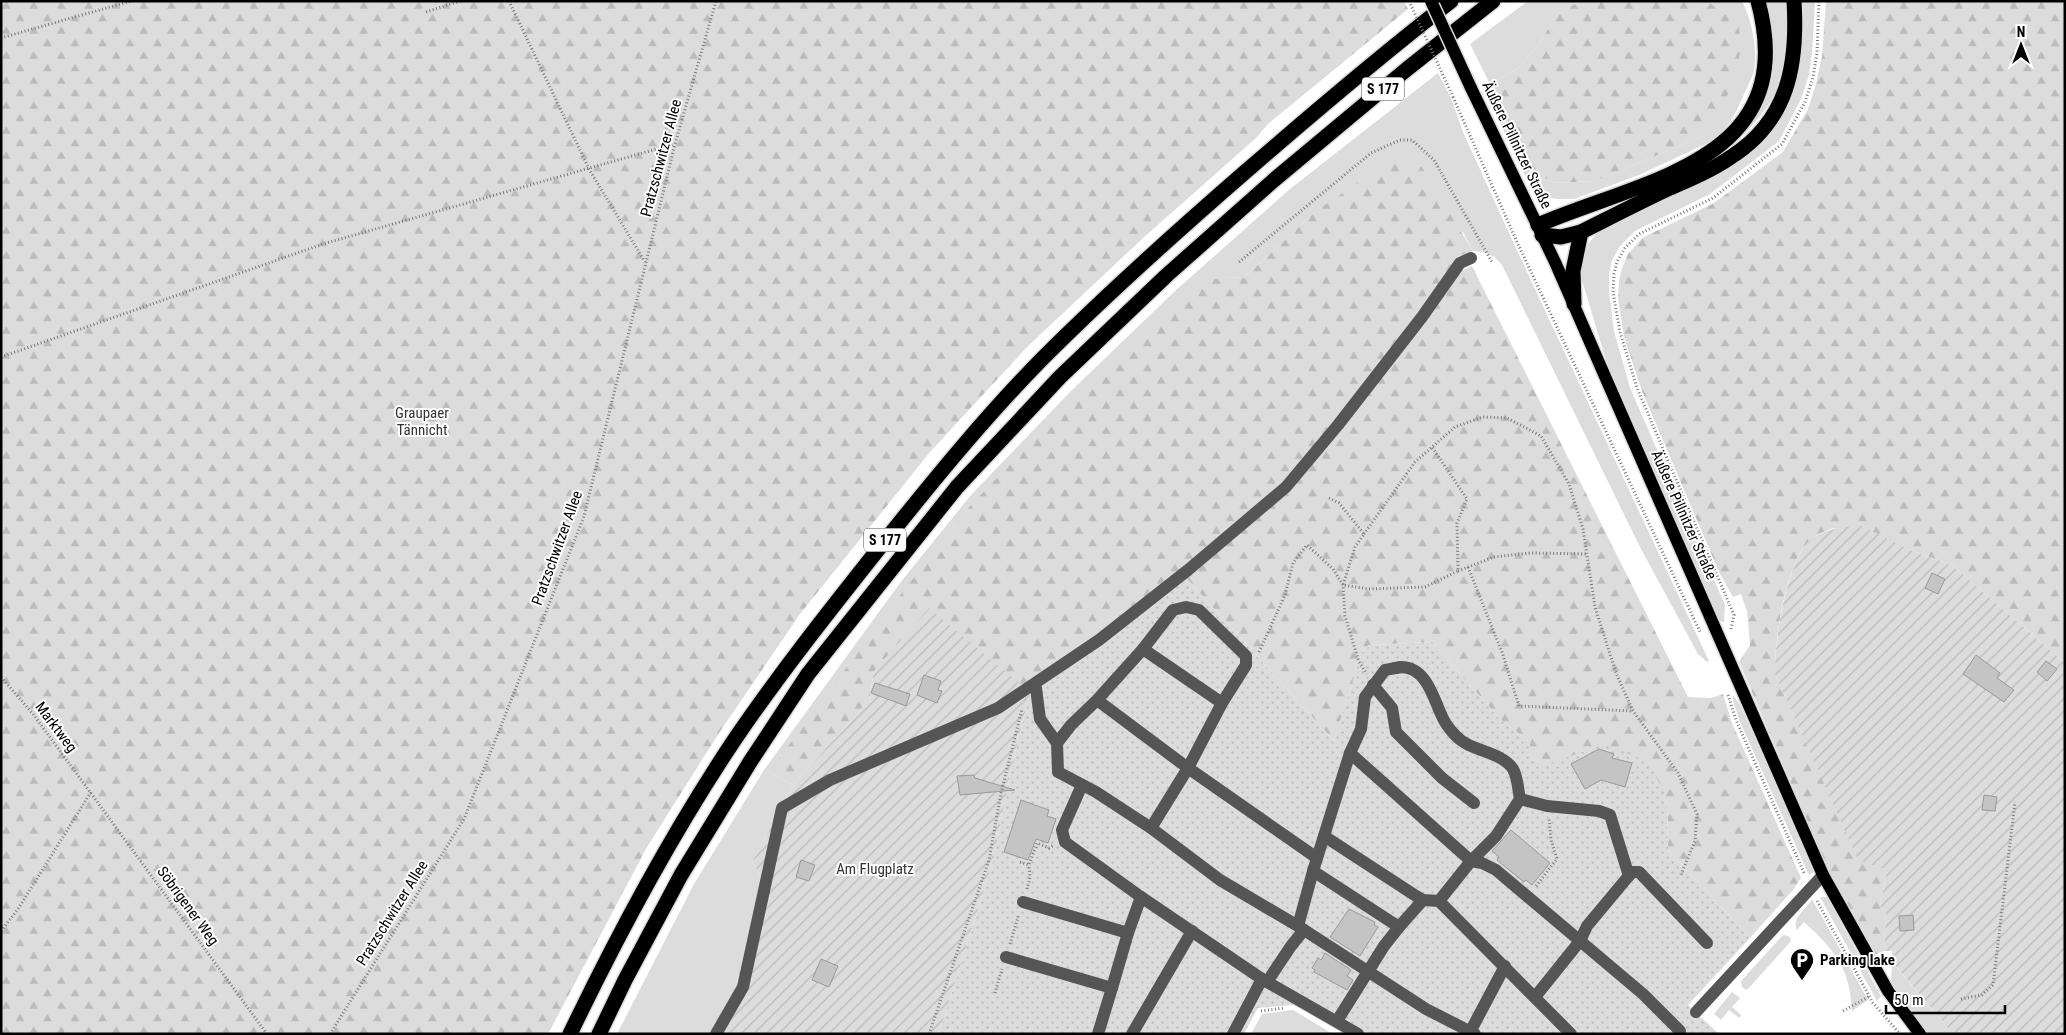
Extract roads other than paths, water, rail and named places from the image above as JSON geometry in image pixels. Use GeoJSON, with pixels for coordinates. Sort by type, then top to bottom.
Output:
{"type":"FeatureCollection","features":[{"type":"Feature","properties":{"kind":"highway","name":"S 177"},"geometry":{"type":"LineString","coordinates":[[570,1034],[605,962],[662,857],[734,740],[812,632],[944,467],[1040,361],[1154,252],[1306,119],[1451,1]]}},
{"type":"Feature","properties":{"kind":"highway","name":"S 177"},"geometry":{"type":"LineString","coordinates":[[599,1034],[625,980],[681,875],[750,762],[808,674],[956,487],[1060,378],[1167,275],[1274,180],[1407,69],[1493,1]]}},
{"type":"Feature","properties":{"kind":"highway"},"geometry":{"type":"LineString","coordinates":[[1540,230],[1568,212],[1650,182],[1697,160],[1727,140],[1738,129],[1751,110],[1760,89],[1766,65],[1764,28],[1758,1]]}},
{"type":"Feature","properties":{"kind":"highway"},"geometry":{"type":"LineString","coordinates":[[1540,230],[1561,237],[1581,232],[1712,169],[1751,143],[1768,123],[1787,87],[1795,47],[1794,1]]}},
{"type":"Feature","properties":{"kind":"highway"},"geometry":{"type":"LineString","coordinates":[[1574,304],[1574,271],[1581,232]]}},
{"type":"Feature","properties":{"kind":"main road","name":"Äußere Pillnitzer Straße"},"geometry":{"type":"LineString","coordinates":[[1431,1],[1574,304],[1823,875],[1880,979],[1920,1034]]}},
{"type":"Feature","properties":{"kind":"lane"},"geometry":{"type":"LineString","coordinates":[[716,1034],[743,987],[782,808],[830,780],[998,708],[1099,640],[1188,570],[1286,487],[1338,425],[1422,317],[1460,264],[1471,258]]}},
{"type":"Feature","properties":{"kind":"lane"},"geometry":{"type":"LineString","coordinates":[[1057,743],[1071,725],[1143,650],[1173,610],[1186,607],[1198,610],[1246,656],[1246,665],[1222,703],[1188,768],[1152,828]]}},
{"type":"Feature","properties":{"kind":"lane"},"geometry":{"type":"LineString","coordinates":[[1143,650],[1222,703]]}},
{"type":"Feature","properties":{"kind":"lane"},"geometry":{"type":"LineString","coordinates":[[1233,1034],[1265,981],[1291,946],[1301,928],[1313,871],[1350,753],[1361,729],[1365,697],[1385,670],[1402,667],[1414,671],[1428,683],[1440,713],[1458,738],[1469,746],[1499,758],[1512,768],[1517,781],[1520,799],[1496,836],[1471,861],[1439,901]]}},
{"type":"Feature","properties":{"kind":"lane"},"geometry":{"type":"LineString","coordinates":[[1373,685],[1392,708],[1396,732],[1442,778],[1474,804]]}},
{"type":"Feature","properties":{"kind":"lane"},"geometry":{"type":"LineString","coordinates":[[1036,688],[1040,719],[1057,743],[1058,772],[1082,784],[1152,828],[1220,880],[1301,928],[1426,1009],[1471,1033],[1505,966]]}},
{"type":"Feature","properties":{"kind":"lane"},"geometry":{"type":"LineString","coordinates":[[1097,700],[1188,768],[1317,858]]}},
{"type":"Feature","properties":{"kind":"lane"},"geometry":{"type":"LineString","coordinates":[[1350,753],[1471,861],[1482,863],[1496,870],[1643,994],[1680,1031]]}},
{"type":"Feature","properties":{"kind":"lane"},"geometry":{"type":"LineString","coordinates":[[1082,784],[1062,830],[1065,842],[1141,897],[1265,981],[1358,1034]]}},
{"type":"Feature","properties":{"kind":"lane"},"geometry":{"type":"LineString","coordinates":[[1520,799],[1547,806],[1599,811],[1610,815],[1629,876]]}},
{"type":"Feature","properties":{"kind":"lane"},"geometry":{"type":"LineString","coordinates":[[1324,836],[1423,900],[1439,901],[1571,1034]]}},
{"type":"Feature","properties":{"kind":"lane"},"geometry":{"type":"LineString","coordinates":[[1313,871],[1400,927]]}},
{"type":"Feature","properties":{"kind":"lane"},"geometry":{"type":"LineString","coordinates":[[1535,997],[1580,941],[1587,926],[1632,872],[1640,872],[1707,943]]}},
{"type":"Feature","properties":{"kind":"lane"},"geometry":{"type":"LineString","coordinates":[[1696,1012],[1823,875]]}},
{"type":"Feature","properties":{"kind":"lane"},"geometry":{"type":"LineString","coordinates":[[1098,1034],[1128,932],[1141,897]]}},
{"type":"Feature","properties":{"kind":"lane"},"geometry":{"type":"LineString","coordinates":[[1337,1021],[1384,946],[1423,900]]}},
{"type":"Feature","properties":{"kind":"lane"},"geometry":{"type":"LineString","coordinates":[[1023,902],[1128,932]]}},
{"type":"Feature","properties":{"kind":"lane"},"geometry":{"type":"LineString","coordinates":[[1132,1034],[1192,932]]}},
{"type":"Feature","properties":{"kind":"lane"},"geometry":{"type":"LineString","coordinates":[[1006,957],[1112,988]]}},
{"type":"Feature","properties":{"kind":"place","name":"Parking lake"},"geometry":{"type":"Point","coordinates":[1802,981]}},
{"type":"Feature","properties":{"kind":"park label","name":"Graupaer Tännicht"},"geometry":{"type":"Point","coordinates":[422,422]}},
{"type":"Feature","properties":{"kind":"park label","name":"Am Flugplatz"},"geometry":{"type":"Point","coordinates":[875,869]}}]}
